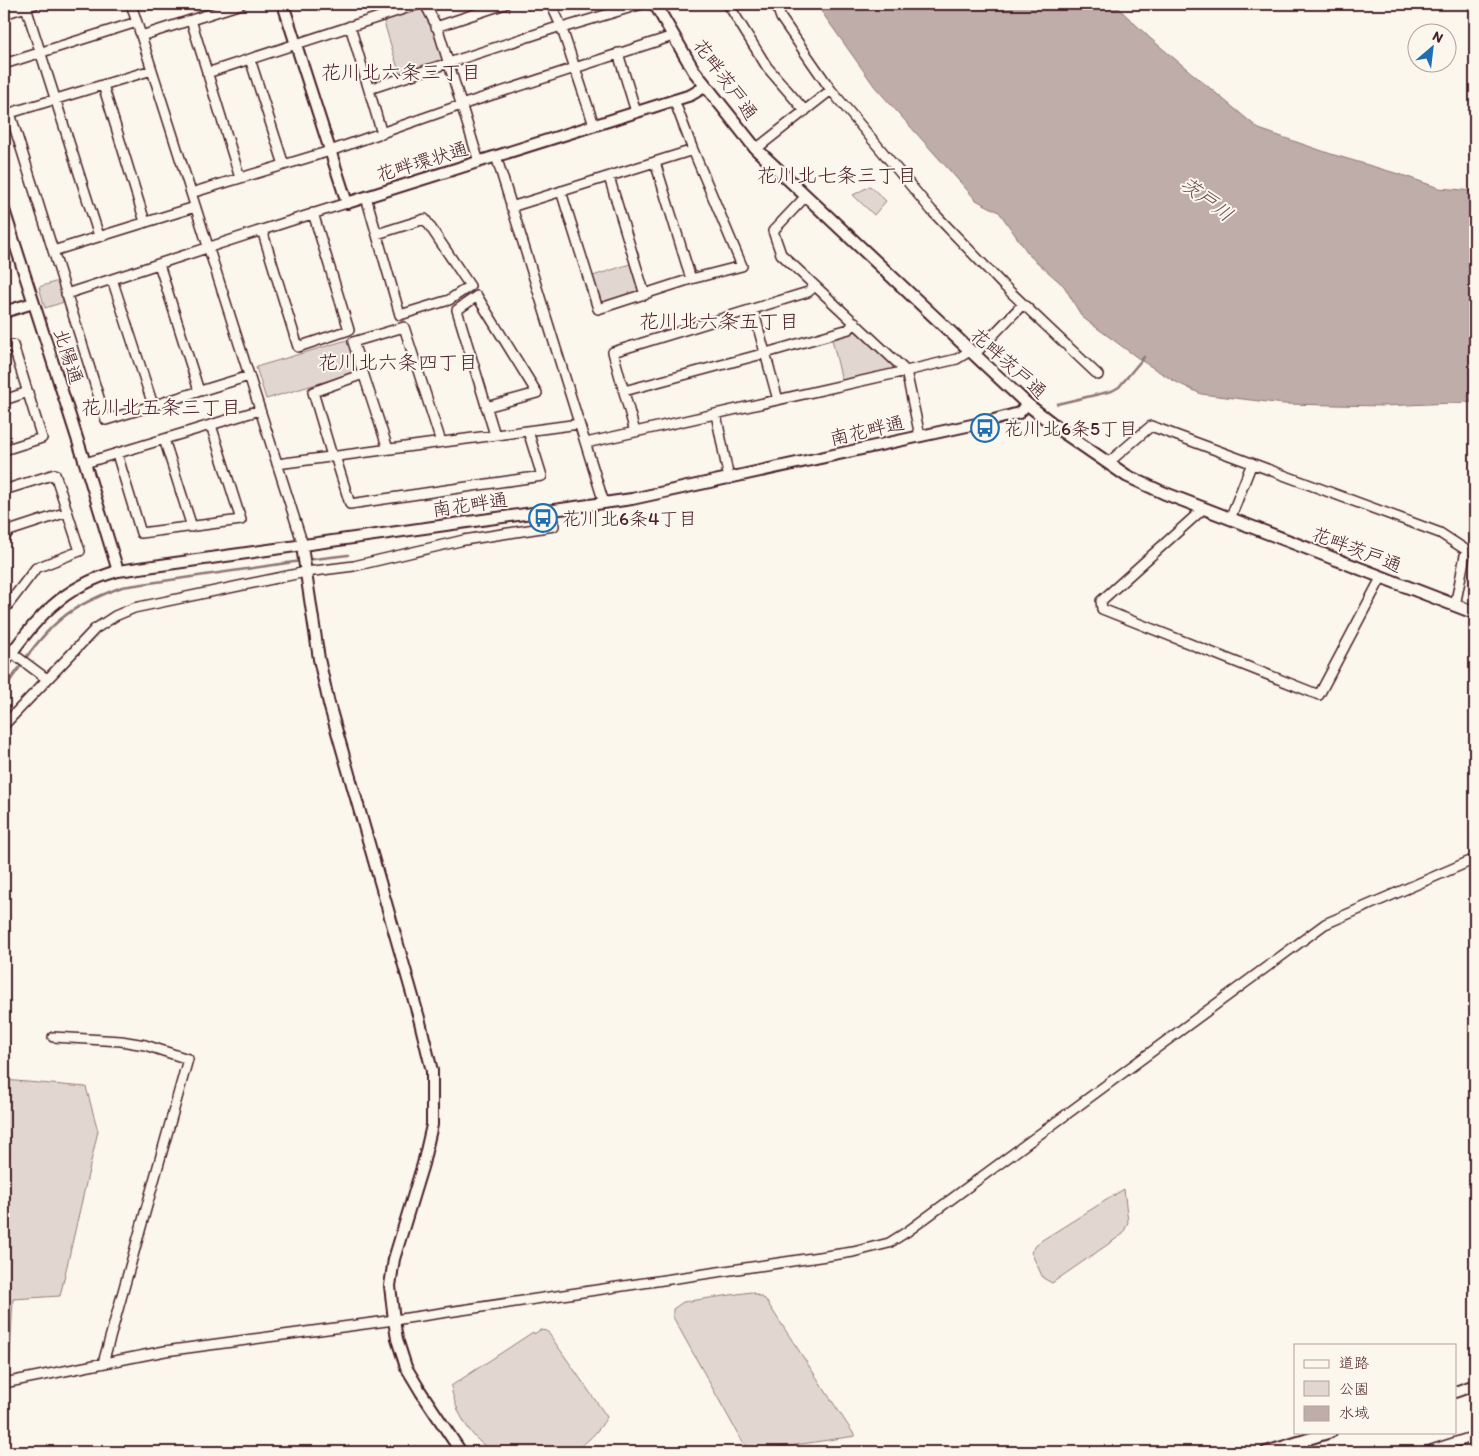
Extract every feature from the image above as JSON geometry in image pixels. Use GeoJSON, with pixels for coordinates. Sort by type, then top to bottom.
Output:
{"type":"FeatureCollection","features":[{"type":"Feature","properties":{"kind":"main road","name":"花畔茨戸通"},"geometry":{"type":"LineString","coordinates":[[655,4],[694,72],[756,149],[1027,404],[1063,432],[1127,476],[1164,494],[1475,613]]}},
{"type":"Feature","properties":{"kind":"street"},"geometry":{"type":"LineString","coordinates":[[131,4],[303,549],[319,658],[329,704],[422,1027],[432,1070],[432,1125],[423,1164],[394,1259],[390,1286],[394,1320],[406,1367],[461,1452]]}},
{"type":"Feature","properties":{"kind":"street"},"geometry":{"type":"LineString","coordinates":[[141,36],[241,4]]}},
{"type":"Feature","properties":{"kind":"street"},"geometry":{"type":"LineString","coordinates":[[66,294],[347,203],[283,4]]}},
{"type":"Feature","properties":{"kind":"street"},"geometry":{"type":"LineString","coordinates":[[207,73],[418,4]]}},
{"type":"Feature","properties":{"kind":"street"},"geometry":{"type":"LineString","coordinates":[[425,4],[436,26],[479,162]]}},
{"type":"Feature","properties":{"kind":"street"},"geometry":{"type":"LineString","coordinates":[[436,26],[505,4]]}},
{"type":"Feature","properties":{"kind":"street"},"geometry":{"type":"LineString","coordinates":[[551,4],[575,66],[594,125]]}},
{"type":"Feature","properties":{"kind":"street"},"geometry":{"type":"LineString","coordinates":[[369,89],[561,27],[642,4]]}},
{"type":"Feature","properties":{"kind":"street"},"geometry":{"type":"LineString","coordinates":[[728,4],[766,68],[805,111]]}},
{"type":"Feature","properties":{"kind":"street"},"geometry":{"type":"LineString","coordinates":[[776,4],[781,18],[831,90],[932,211],[1002,284],[1098,375]]}},
{"type":"Feature","properties":{"kind":"street"},"geometry":{"type":"LineString","coordinates":[[4,14],[29,5],[41,52],[99,236]]}},
{"type":"Feature","properties":{"kind":"street"},"geometry":{"type":"LineString","coordinates":[[191,20],[240,178]]}},
{"type":"Feature","properties":{"kind":"street"},"geometry":{"type":"LineString","coordinates":[[4,64],[137,22]]}},
{"type":"Feature","properties":{"kind":"street"},"geometry":{"type":"LineString","coordinates":[[350,26],[382,134]]}},
{"type":"Feature","properties":{"kind":"street"},"geometry":{"type":"LineString","coordinates":[[191,193],[330,151],[575,66],[673,36]]}},
{"type":"Feature","properties":{"kind":"street"},"geometry":{"type":"LineString","coordinates":[[618,53],[636,112]]}},
{"type":"Feature","properties":{"kind":"street"},"geometry":{"type":"LineString","coordinates":[[250,59],[284,165]]}},
{"type":"Feature","properties":{"kind":"street"},"geometry":{"type":"LineString","coordinates":[[152,70],[10,113],[66,294],[106,420],[249,376]]}},
{"type":"Feature","properties":{"kind":"street"},"geometry":{"type":"LineString","coordinates":[[103,85],[145,222]]}},
{"type":"Feature","properties":{"kind":"street","name":"花畔環状通"},"geometry":{"type":"LineString","coordinates":[[347,203],[691,95],[706,86]]}},
{"type":"Feature","properties":{"kind":"street"},"geometry":{"type":"LineString","coordinates":[[756,149],[831,90]]}},
{"type":"Feature","properties":{"kind":"street"},"geometry":{"type":"LineString","coordinates":[[561,191],[598,309],[691,279],[742,266],[674,100]]}},
{"type":"Feature","properties":{"kind":"street"},"geometry":{"type":"LineString","coordinates":[[511,207],[693,150]]}},
{"type":"Feature","properties":{"kind":"street"},"geometry":{"type":"LineString","coordinates":[[496,156],[604,503]]}},
{"type":"Feature","properties":{"kind":"street"},"geometry":{"type":"LineString","coordinates":[[654,162],[691,279]]}},
{"type":"Feature","properties":{"kind":"street"},"geometry":{"type":"LineString","coordinates":[[609,176],[645,294]]}},
{"type":"Feature","properties":{"kind":"street"},"geometry":{"type":"LineString","coordinates":[[806,196],[773,231],[781,254],[906,371],[920,436]]}},
{"type":"Feature","properties":{"kind":"street"},"geometry":{"type":"LineString","coordinates":[[366,197],[376,234],[400,315],[449,300],[470,286],[425,219],[376,234]]}},
{"type":"Feature","properties":{"kind":"street"},"geometry":{"type":"LineString","coordinates":[[53,251],[196,207]]}},
{"type":"Feature","properties":{"kind":"street","name":"北陽通"},"geometry":{"type":"LineString","coordinates":[[4,210],[118,571]]}},
{"type":"Feature","properties":{"kind":"street"},"geometry":{"type":"LineString","coordinates":[[262,230],[298,347],[349,330],[313,214]]}},
{"type":"Feature","properties":{"kind":"street"},"geometry":{"type":"LineString","coordinates":[[159,264],[199,391]]}},
{"type":"Feature","properties":{"kind":"street"},"geometry":{"type":"LineString","coordinates":[[112,279],[153,406]]}},
{"type":"Feature","properties":{"kind":"street"},"geometry":{"type":"LineString","coordinates":[[636,432],[613,352],[808,292],[815,286]]}},
{"type":"Feature","properties":{"kind":"street"},"geometry":{"type":"LineString","coordinates":[[486,407],[537,393],[477,296],[456,310],[494,435]]}},
{"type":"Feature","properties":{"kind":"street"},"geometry":{"type":"LineString","coordinates":[[4,312],[33,302]]}},
{"type":"Feature","properties":{"kind":"street"},"geometry":{"type":"LineString","coordinates":[[586,443],[957,359],[972,353],[1024,304]]}},
{"type":"Feature","properties":{"kind":"street"},"geometry":{"type":"LineString","coordinates":[[753,309],[778,400]]}},
{"type":"Feature","properties":{"kind":"street"},"geometry":{"type":"LineString","coordinates":[[624,391],[766,354],[849,329],[855,322]]}},
{"type":"Feature","properties":{"kind":"street"},"geometry":{"type":"LineString","coordinates":[[388,449],[353,342],[404,327],[441,442]]}},
{"type":"Feature","properties":{"kind":"street"},"geometry":{"type":"LineString","coordinates":[[4,348],[13,345],[42,438],[4,450]]}},
{"type":"Feature","properties":{"kind":"street"},"geometry":{"type":"LineString","coordinates":[[363,374],[313,392],[350,504],[542,476],[528,430]]}},
{"type":"Feature","properties":{"kind":"street"},"geometry":{"type":"LineString","coordinates":[[4,400],[28,392]]}},
{"type":"Feature","properties":{"kind":"street","name":"南花畔通"},"geometry":{"type":"LineString","coordinates":[[4,663],[30,627],[53,604],[89,581],[118,571],[303,549],[632,499],[729,479],[1019,413],[1027,404]]}},
{"type":"Feature","properties":{"kind":"street"},"geometry":{"type":"LineString","coordinates":[[85,463],[260,410]]}},
{"type":"Feature","properties":{"kind":"street"},"geometry":{"type":"LineString","coordinates":[[716,414],[729,479]]}},
{"type":"Feature","properties":{"kind":"street"},"geometry":{"type":"LineString","coordinates":[[277,464],[580,424]]}},
{"type":"Feature","properties":{"kind":"street"},"geometry":{"type":"LineString","coordinates":[[117,454],[141,533],[241,520],[211,425]]}},
{"type":"Feature","properties":{"kind":"street"},"geometry":{"type":"LineString","coordinates":[[1108,463],[1151,426],[1440,533],[1466,550],[1456,606]]}},
{"type":"Feature","properties":{"kind":"street"},"geometry":{"type":"LineString","coordinates":[[164,439],[192,527]]}},
{"type":"Feature","properties":{"kind":"street"},"geometry":{"type":"LineString","coordinates":[[1230,519],[1252,463]]}},
{"type":"Feature","properties":{"kind":"street"},"geometry":{"type":"LineString","coordinates":[[4,490],[55,474],[80,551],[36,568],[4,610]]}},
{"type":"Feature","properties":{"kind":"street"},"geometry":{"type":"LineString","coordinates":[[1204,509],[1101,601],[1102,609],[1319,695],[1381,578]]}},
{"type":"Feature","properties":{"kind":"street"},"geometry":{"type":"LineString","coordinates":[[4,725],[95,629],[115,616],[134,608],[305,569],[354,566],[464,540],[554,526],[552,510]]}},
{"type":"Feature","properties":{"kind":"street"},"geometry":{"type":"LineString","coordinates":[[4,538],[9,531],[67,512]]}},
{"type":"Feature","properties":{"kind":"street"},"geometry":{"type":"LineString","coordinates":[[11,653],[46,679]]}},
{"type":"Feature","properties":{"kind":"street"},"geometry":{"type":"LineString","coordinates":[[4,1383],[165,1351],[394,1320],[853,1252],[889,1243],[908,1231],[1325,924],[1475,859]]}},
{"type":"Feature","properties":{"kind":"street"},"geometry":{"type":"LineString","coordinates":[[53,1037],[121,1041],[145,1045],[188,1059],[103,1363]]}},
{"type":"Feature","properties":{"kind":"street"},"geometry":{"type":"LineString","coordinates":[[1456,1392],[1475,1386]]}},
{"type":"Feature","properties":{"kind":"street"},"geometry":{"type":"LineString","coordinates":[[1266,1452],[1304,1447],[1327,1434]]}},
{"type":"Feature","properties":{"kind":"street"},"geometry":{"type":"LineString","coordinates":[[1425,1452],[1443,1450],[1475,1436]]}},
{"type":"Feature","properties":{"kind":"green space"},"geometry":{"type":"Polygon","coordinates":[[[419,7],[422,8],[433,31],[443,59],[442,61],[400,75],[383,19],[419,7]]]}},
{"type":"Feature","properties":{"kind":"green space"},"geometry":{"type":"Polygon","coordinates":[[[870,186],[886,201],[874,215],[853,195],[870,186]]]}},
{"type":"Feature","properties":{"kind":"green space"},"geometry":{"type":"Polygon","coordinates":[[[630,264],[638,290],[604,302],[601,301],[593,276],[630,264]]]}},
{"type":"Feature","properties":{"kind":"green space"},"geometry":{"type":"Polygon","coordinates":[[[58,281],[64,302],[45,308],[39,287],[58,281]]]}},
{"type":"Feature","properties":{"kind":"green space"},"geometry":{"type":"Polygon","coordinates":[[[857,331],[893,365],[892,370],[842,381],[832,339],[857,331]]]}},
{"type":"Feature","properties":{"kind":"green space"},"geometry":{"type":"Polygon","coordinates":[[[347,340],[356,369],[354,373],[266,399],[256,367],[347,340]]]}},
{"type":"Feature","properties":{"kind":"green space"},"geometry":{"type":"Polygon","coordinates":[[[4,1080],[86,1087],[98,1131],[60,1296],[13,1299],[9,1379],[4,1379],[4,1080]]]}},
{"type":"Feature","properties":{"kind":"green space"},"geometry":{"type":"Polygon","coordinates":[[[1124,1189],[1128,1222],[1123,1234],[1052,1283],[1043,1278],[1031,1252],[1039,1242],[1124,1189]]]}},
{"type":"Feature","properties":{"kind":"green space"},"geometry":{"type":"Polygon","coordinates":[[[751,1292],[765,1299],[855,1436],[755,1451],[743,1443],[673,1317],[673,1309],[683,1302],[751,1292]]]}},
{"type":"Feature","properties":{"kind":"green space"},"geometry":{"type":"Polygon","coordinates":[[[540,1330],[547,1331],[607,1417],[591,1438],[570,1452],[499,1452],[490,1449],[481,1443],[467,1426],[456,1405],[451,1386],[533,1332],[534,1334],[540,1330]]]}},
{"type":"Feature","properties":{"kind":"water","name":"茨戸川"},"geometry":{"type":"Polygon","coordinates":[[[816,4],[1114,4],[1151,39],[1259,129],[1439,188],[1475,191],[1475,402],[1384,406],[1284,404],[1201,394],[1174,381],[1142,361],[1082,317],[1064,286],[1030,256],[999,212],[976,200],[875,87],[816,4]]]}},
{"type":"Feature","properties":{"kind":"waterway"},"geometry":{"type":"LineString","coordinates":[[1057,404],[1112,391],[1119,387],[1144,357]]}},
{"type":"Feature","properties":{"kind":"waterway"},"geometry":{"type":"LineString","coordinates":[[306,560],[348,555]]}},
{"type":"Feature","properties":{"kind":"waterway"},"geometry":{"type":"LineString","coordinates":[[25,659],[46,633],[67,614],[91,600],[122,587],[301,561]]}},
{"type":"Feature","properties":{"kind":"waterway"},"geometry":{"type":"LineString","coordinates":[[4,689],[22,664]]}},
{"type":"Feature","properties":{"kind":"place","name":"花川北6条5丁目"},"geometry":{"type":"Point","coordinates":[985,428]}},
{"type":"Feature","properties":{"kind":"place","name":"花川北6条4丁目"},"geometry":{"type":"Point","coordinates":[543,518]}},
{"type":"Feature","properties":{"kind":"district","name":"花川北六条三丁目"},"geometry":{"type":"Point","coordinates":[401,72]}},
{"type":"Feature","properties":{"kind":"district","name":"花川北七条三丁目"},"geometry":{"type":"Point","coordinates":[837,175]}},
{"type":"Feature","properties":{"kind":"district","name":"花川北六条五丁目"},"geometry":{"type":"Point","coordinates":[719,321]}},
{"type":"Feature","properties":{"kind":"district","name":"花川北六条四丁目"},"geometry":{"type":"Point","coordinates":[398,362]}},
{"type":"Feature","properties":{"kind":"district","name":"花川北五条三丁目"},"geometry":{"type":"Point","coordinates":[161,407]}}]}
